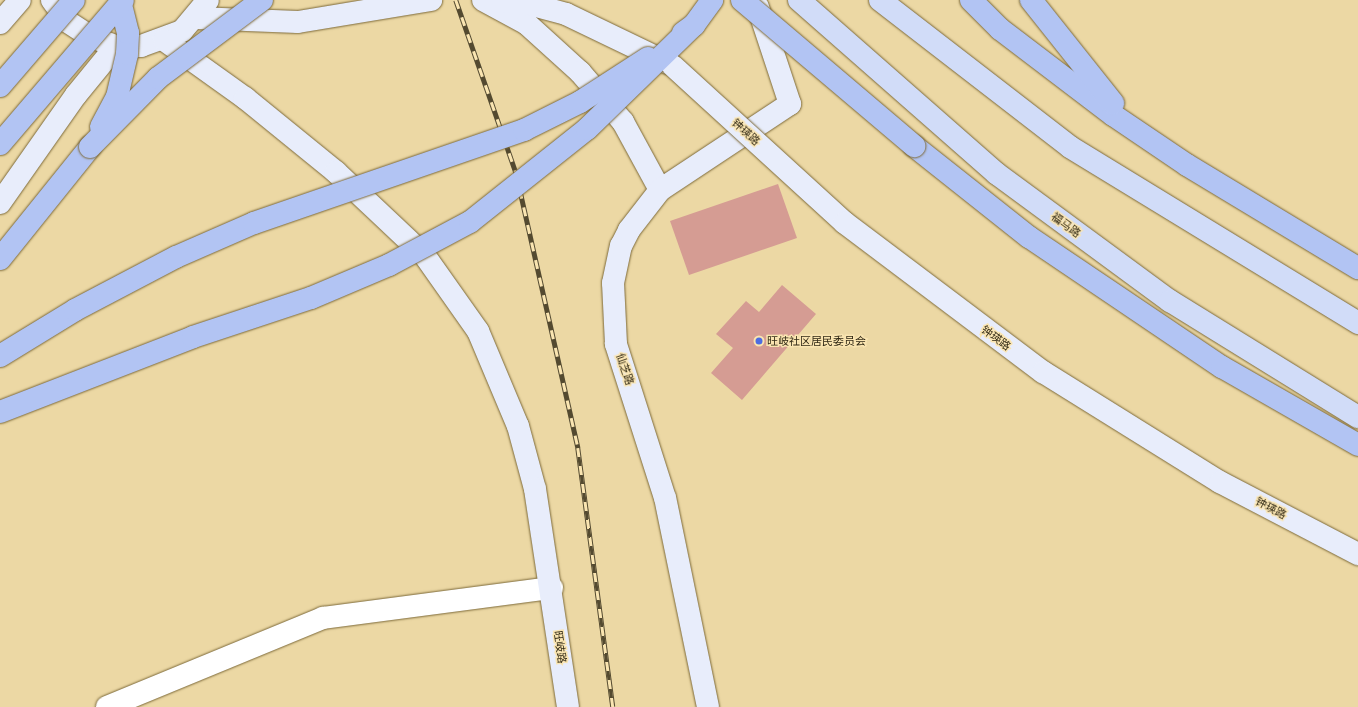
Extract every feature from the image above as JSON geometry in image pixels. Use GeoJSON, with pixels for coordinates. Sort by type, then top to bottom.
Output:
{"type":"FeatureCollection","features":[{"type":"Feature","properties":{"kind":"highway"},"geometry":{"type":"LineString","coordinates":[[0,86],[74,0]]}},
{"type":"Feature","properties":{"kind":"highway"},"geometry":{"type":"LineString","coordinates":[[0,144],[122,0]]}},
{"type":"Feature","properties":{"kind":"highway"},"geometry":{"type":"LineString","coordinates":[[90,147],[117,96],[127,54],[128,33],[122,0]]}},
{"type":"Feature","properties":{"kind":"highway"},"geometry":{"type":"LineString","coordinates":[[0,259],[90,147],[158,78],[262,0]]}},
{"type":"Feature","properties":{"kind":"highway"},"geometry":{"type":"LineString","coordinates":[[0,412],[114,366],[311,298],[389,265],[470,222],[587,130],[694,25],[712,0]]}},
{"type":"Feature","properties":{"kind":"highway"},"geometry":{"type":"LineString","coordinates":[[742,0],[914,146],[1042,246],[1222,367],[1358,445]]}},
{"type":"Feature","properties":{"kind":"highway"},"geometry":{"type":"LineString","coordinates":[[971,0],[1013,38],[1187,165],[1358,268]]}},
{"type":"Feature","properties":{"kind":"highway"},"geometry":{"type":"LineString","coordinates":[[1031,0],[1120,111],[1187,165]]}},
{"type":"Feature","properties":{"kind":"highway"},"geometry":{"type":"LineString","coordinates":[[0,356],[75,310],[226,236],[524,130],[631,71],[694,25]]}},
{"type":"Feature","properties":{"kind":"main road","name":"福马路"},"geometry":{"type":"LineString","coordinates":[[799,0],[997,174],[1170,301],[1358,417]]}},
{"type":"Feature","properties":{"kind":"main road"},"geometry":{"type":"LineString","coordinates":[[880,0],[1070,147],[1358,323]]}},
{"type":"Feature","properties":{"kind":"street"},"geometry":{"type":"LineString","coordinates":[[0,23],[20,0]]}},
{"type":"Feature","properties":{"kind":"street"},"geometry":{"type":"LineString","coordinates":[[52,0],[68,22],[91,37],[116,46],[141,46],[164,40],[196,18],[208,0]]}},
{"type":"Feature","properties":{"kind":"street"},"geometry":{"type":"LineString","coordinates":[[483,0],[526,24],[580,72],[623,122],[660,190]]}},
{"type":"Feature","properties":{"kind":"street","name":"钟瑛路"},"geometry":{"type":"LineString","coordinates":[[489,0],[533,5],[566,14],[673,66],[846,223],[1043,372],[1220,482],[1358,554]]}},
{"type":"Feature","properties":{"kind":"street","name":"仙芝路"},"geometry":{"type":"LineString","coordinates":[[708,707],[665,498],[613,323],[613,283],[621,246],[637,217],[660,190],[790,104],[756,0]]}},
{"type":"Feature","properties":{"kind":"street"},"geometry":{"type":"LineString","coordinates":[[196,18],[298,22],[435,1]]}},
{"type":"Feature","properties":{"kind":"street","name":"旺岐路"},"geometry":{"type":"LineString","coordinates":[[164,40],[239,93],[336,172],[425,256],[446,281],[478,331],[518,426],[535,489],[552,588],[568,707]]}},
{"type":"Feature","properties":{"kind":"street"},"geometry":{"type":"LineString","coordinates":[[0,203],[76,95],[116,46]]}},
{"type":"Feature","properties":{"kind":"street"},"geometry":{"type":"LineString","coordinates":[[107,707],[323,618],[552,588]]}},
{"type":"Feature","properties":{"kind":"building"},"geometry":{"type":"Polygon","coordinates":[[[778,184],[797,238],[689,275],[670,221],[778,184]]]}},
{"type":"Feature","properties":{"kind":"building","name":"旺岐社区居民委员会"},"geometry":{"type":"Polygon","coordinates":[[[782,285],[816,314],[742,400],[711,373],[733,348],[716,334],[746,301],[759,312],[782,285]]]}},
{"type":"Feature","properties":{"kind":"railway"},"geometry":{"type":"LineString","coordinates":[[456,0],[516,172],[578,448],[613,707]]}},
{"type":"Feature","properties":{"kind":"place","name":"旺岐社区居民委员会"},"geometry":{"type":"Point","coordinates":[759,341]}}]}
